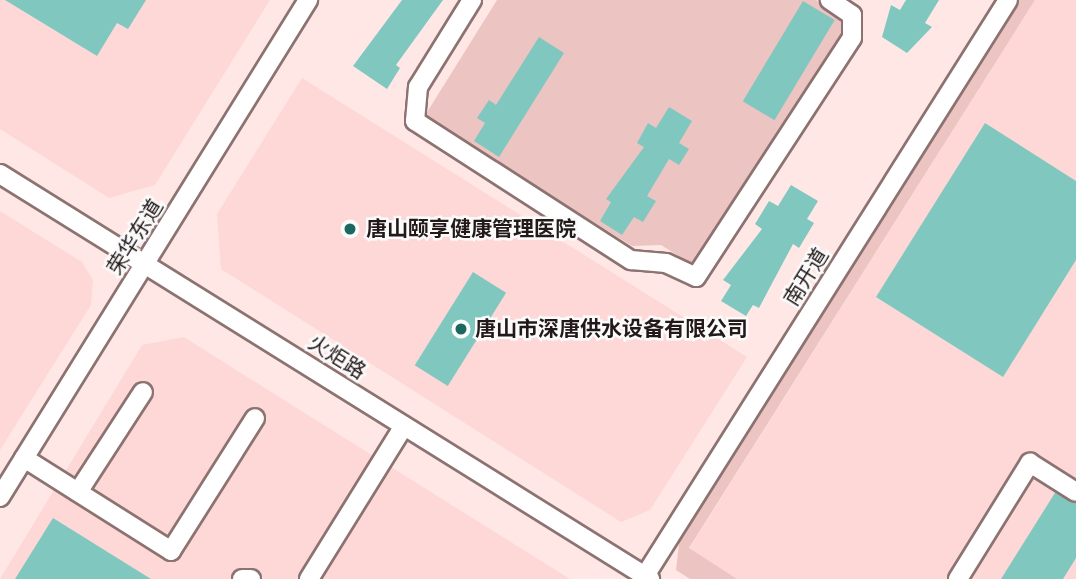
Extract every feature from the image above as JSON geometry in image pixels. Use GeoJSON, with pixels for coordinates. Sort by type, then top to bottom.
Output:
{"type":"FeatureCollection","features":[{"type":"Feature","properties":{"kind":"street","name":"荣华东道"},"geometry":{"type":"LineString","coordinates":[[0,497],[308,0]]}},
{"type":"Feature","properties":{"kind":"street"},"geometry":{"type":"LineString","coordinates":[[472,0],[418,87],[415,121],[631,260],[666,263],[696,277],[852,38],[852,15],[830,0]]}},
{"type":"Feature","properties":{"kind":"street","name":"南开道"},"geometry":{"type":"LineString","coordinates":[[646,578],[1008,0]]}},
{"type":"Feature","properties":{"kind":"street","name":"火炬路"},"geometry":{"type":"LineString","coordinates":[[0,174],[646,578]]}},
{"type":"Feature","properties":{"kind":"street"},"geometry":{"type":"LineString","coordinates":[[78,492],[143,392]]}},
{"type":"Feature","properties":{"kind":"street"},"geometry":{"type":"LineString","coordinates":[[24,458],[172,551],[255,418]]}},
{"type":"Feature","properties":{"kind":"street"},"geometry":{"type":"LineString","coordinates":[[309,579],[404,426]]}},
{"type":"Feature","properties":{"kind":"street"},"geometry":{"type":"LineString","coordinates":[[958,579],[1030,463],[1076,492]]}},
{"type":"Feature","properties":{"kind":"street"},"geometry":{"type":"LineString","coordinates":[[242,579],[251,579]]}},
{"type":"Feature","properties":{"kind":"shaded area"},"geometry":{"type":"Polygon","coordinates":[[[0,0],[270,0],[155,185],[109,198],[0,129],[0,0]]]}},
{"type":"Feature","properties":{"kind":"shaded area"},"geometry":{"type":"Polygon","coordinates":[[[497,0],[816,0],[841,22],[841,42],[699,269],[661,245],[632,246],[424,117],[497,0]]]}},
{"type":"Feature","properties":{"kind":"shaded area"},"geometry":{"type":"Polygon","coordinates":[[[1019,0],[1035,0],[689,548],[737,579],[690,579],[676,570],[680,535],[1019,0]]]}},
{"type":"Feature","properties":{"kind":"shaded area"},"geometry":{"type":"Polygon","coordinates":[[[1035,0],[1076,0],[1076,579],[737,579],[689,549],[1035,0]]]}},
{"type":"Feature","properties":{"kind":"shaded area"},"geometry":{"type":"Polygon","coordinates":[[[302,78],[747,357],[650,510],[621,522],[221,269],[217,214],[302,78]]]}},
{"type":"Feature","properties":{"kind":"shaded area"},"geometry":{"type":"Polygon","coordinates":[[[0,211],[82,262],[93,280],[91,305],[0,450],[0,211]]]}},
{"type":"Feature","properties":{"kind":"shaded area"},"geometry":{"type":"Polygon","coordinates":[[[184,337],[570,579],[0,579],[142,345],[184,337]]]}},
{"type":"Feature","properties":{"kind":"building"},"geometry":{"type":"Polygon","coordinates":[[[5,0],[146,0],[128,29],[117,23],[97,56],[5,0]]]}},
{"type":"Feature","properties":{"kind":"building"},"geometry":{"type":"Polygon","coordinates":[[[402,0],[443,0],[396,65],[400,68],[387,89],[353,66],[402,0]]]}},
{"type":"Feature","properties":{"kind":"building"},"geometry":{"type":"Polygon","coordinates":[[[906,0],[939,0],[925,23],[932,27],[907,53],[882,37],[891,5],[900,10],[906,0]]]}},
{"type":"Feature","properties":{"kind":"building"},"geometry":{"type":"Polygon","coordinates":[[[803,1],[835,20],[774,120],[743,101],[803,1]]]}},
{"type":"Feature","properties":{"kind":"building"},"geometry":{"type":"Polygon","coordinates":[[[539,37],[564,53],[499,157],[474,141],[485,123],[477,118],[489,100],[496,105],[539,37]]]}},
{"type":"Feature","properties":{"kind":"building"},"geometry":{"type":"Polygon","coordinates":[[[669,107],[692,121],[679,143],[689,149],[679,165],[669,159],[647,196],[656,201],[643,222],[634,217],[622,235],[600,221],[611,202],[606,199],[644,147],[637,143],[648,123],[656,128],[669,107]]]}},
{"type":"Feature","properties":{"kind":"building"},"geometry":{"type":"Polygon","coordinates":[[[985,123],[1076,181],[1076,260],[1003,377],[876,297],[985,123]]]}},
{"type":"Feature","properties":{"kind":"building"},"geometry":{"type":"Polygon","coordinates":[[[791,185],[818,201],[807,219],[814,223],[799,248],[793,244],[759,308],[753,305],[746,316],[721,301],[731,285],[723,280],[762,229],[755,224],[769,201],[778,206],[791,185]]]}},
{"type":"Feature","properties":{"kind":"building","name":"唐山市深唐供水设备有限公司"},"geometry":{"type":"Polygon","coordinates":[[[473,272],[506,293],[448,386],[415,365],[473,272]]]}},
{"type":"Feature","properties":{"kind":"building"},"geometry":{"type":"Polygon","coordinates":[[[1058,488],[1076,500],[1076,558],[1063,579],[1001,579],[1058,488]]]}},
{"type":"Feature","properties":{"kind":"building"},"geometry":{"type":"Polygon","coordinates":[[[53,518],[151,579],[15,579],[53,518]]]}},
{"type":"Feature","properties":{"kind":"place","name":"唐山颐享健康管理医院"},"geometry":{"type":"Point","coordinates":[350,229]}},
{"type":"Feature","properties":{"kind":"place","name":"唐山市深唐供水设备有限公司"},"geometry":{"type":"Point","coordinates":[461,329]}}]}
